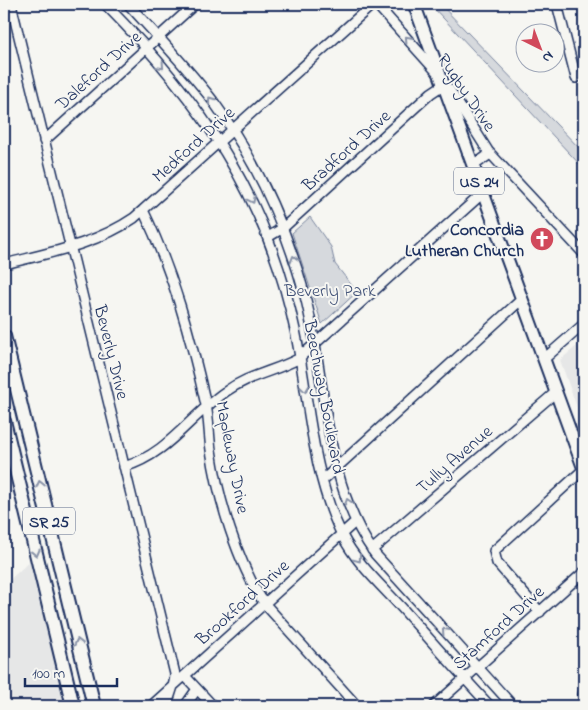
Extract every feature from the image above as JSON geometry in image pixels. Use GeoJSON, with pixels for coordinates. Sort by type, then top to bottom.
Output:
{"type":"FeatureCollection","features":[{"type":"Feature","properties":{"kind":"highway","name":"SR 25"},"geometry":{"type":"LineString","coordinates":[[4,336],[94,706]]}},
{"type":"Feature","properties":{"kind":"highway","name":"SR 25"},"geometry":{"type":"LineString","coordinates":[[4,421],[73,706]]}},
{"type":"Feature","properties":{"kind":"main road","name":"US 24"},"geometry":{"type":"LineString","coordinates":[[414,4],[584,469]]}},
{"type":"Feature","properties":{"kind":"street","name":"Beverly Drive"},"geometry":{"type":"LineString","coordinates":[[11,4],[175,674],[175,685],[169,696],[167,706]]}},
{"type":"Feature","properties":{"kind":"street","name":"Beechway Boulevard"},"geometry":{"type":"LineString","coordinates":[[105,4],[184,92],[220,142],[252,199],[268,237],[288,300],[301,357],[307,405],[324,479],[342,534],[362,564],[490,706]]}},
{"type":"Feature","properties":{"kind":"street","name":"Beechway Boulevard"},"geometry":{"type":"LineString","coordinates":[[128,4],[197,81],[233,130],[267,191],[283,228],[305,296],[324,402],[338,466],[356,522],[372,550],[513,706]]}},
{"type":"Feature","properties":{"kind":"street","name":"Daleford Drive"},"geometry":{"type":"LineString","coordinates":[[44,141],[195,4]]}},
{"type":"Feature","properties":{"kind":"street","name":"Rugby Drive"},"geometry":{"type":"LineString","coordinates":[[374,4],[441,80],[490,154],[584,254]]}},
{"type":"Feature","properties":{"kind":"street","name":"Medford Drive"},"geometry":{"type":"LineString","coordinates":[[9,264],[70,248],[106,236],[143,210],[374,4]]}},
{"type":"Feature","properties":{"kind":"street"},"geometry":{"type":"LineString","coordinates":[[557,4],[576,78]]}},
{"type":"Feature","properties":{"kind":"street","name":"Bradford Drive"},"geometry":{"type":"LineString","coordinates":[[268,237],[283,228],[431,94],[441,80]]}},
{"type":"Feature","properties":{"kind":"street","name":"Rugby Drive"},"geometry":{"type":"LineString","coordinates":[[473,166],[490,154]]}},
{"type":"Feature","properties":{"kind":"street"},"geometry":{"type":"LineString","coordinates":[[124,467],[162,449],[224,392],[253,375],[287,365],[301,357],[483,193]]}},
{"type":"Feature","properties":{"kind":"street","name":"Mapleway Drive"},"geometry":{"type":"LineString","coordinates":[[143,210],[176,287],[207,407],[211,451],[230,527],[253,586],[264,603],[357,706]]}},
{"type":"Feature","properties":{"kind":"street"},"geometry":{"type":"LineString","coordinates":[[324,479],[522,300]]}},
{"type":"Feature","properties":{"kind":"street"},"geometry":{"type":"LineString","coordinates":[[544,359],[584,324]]}},
{"type":"Feature","properties":{"kind":"street","name":"Tully Avenue"},"geometry":{"type":"LineString","coordinates":[[372,550],[556,392]]}},
{"type":"Feature","properties":{"kind":"street"},"geometry":{"type":"LineString","coordinates":[[540,612],[497,564],[494,552],[584,469]]}},
{"type":"Feature","properties":{"kind":"street","name":"Brookford Drive"},"geometry":{"type":"LineString","coordinates":[[151,706],[356,522]]}},
{"type":"Feature","properties":{"kind":"street","name":"Stamford Drive"},"geometry":{"type":"LineString","coordinates":[[434,706],[584,572]]}},
{"type":"Feature","properties":{"kind":"street"},"geometry":{"type":"LineString","coordinates":[[185,676],[212,706]]}},
{"type":"Feature","properties":{"kind":"street"},"geometry":{"type":"LineString","coordinates":[[185,706],[197,689]]}},
{"type":"Feature","properties":{"kind":"shaded area"},"geometry":{"type":"Polygon","coordinates":[[[584,340],[584,427],[560,360],[584,340]]]}},
{"type":"Feature","properties":{"kind":"shaded area"},"geometry":{"type":"Polygon","coordinates":[[[30,561],[66,706],[4,706],[4,585],[30,561]]]}},
{"type":"Feature","properties":{"kind":"green space"},"geometry":{"type":"Polygon","coordinates":[[[430,4],[440,4],[584,153],[584,169],[430,4]]]}},
{"type":"Feature","properties":{"kind":"green space","name":"Beverly Park"},"geometry":{"type":"Polygon","coordinates":[[[310,217],[331,247],[335,264],[357,292],[322,324],[292,233],[310,217]]]}},
{"type":"Feature","properties":{"kind":"place","name":"Concordia Lutheran Church"},"geometry":{"type":"Point","coordinates":[542,239]}}]}
